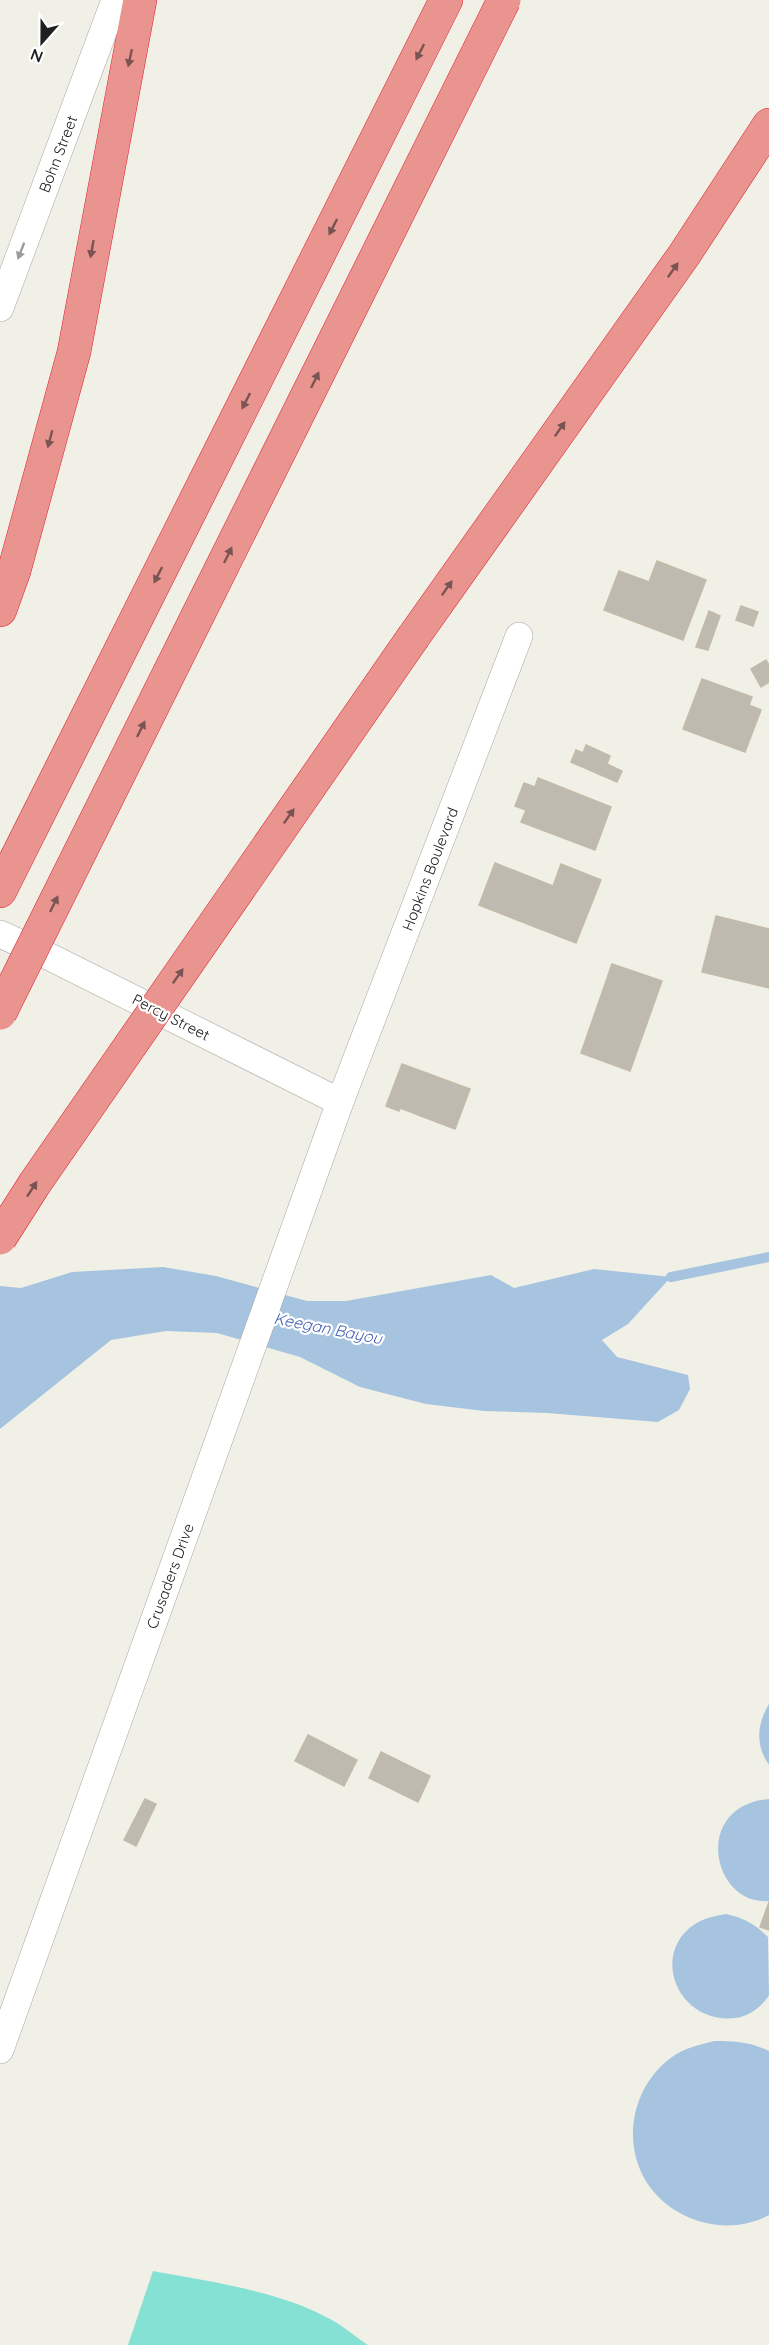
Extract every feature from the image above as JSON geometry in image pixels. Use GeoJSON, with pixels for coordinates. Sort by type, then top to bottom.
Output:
{"type":"FeatureCollection","features":[{"type":"Feature","properties":{"kind":"highway"},"geometry":{"type":"LineString","coordinates":[[0,610],[14,571],[74,352],[140,0]]}},
{"type":"Feature","properties":{"kind":"highway"},"geometry":{"type":"LineString","coordinates":[[0,891],[447,0]]}},
{"type":"Feature","properties":{"kind":"highway"},"geometry":{"type":"LineString","coordinates":[[0,1013],[504,0]]}},
{"type":"Feature","properties":{"kind":"highway"},"geometry":{"type":"LineString","coordinates":[[0,1238],[35,1183],[414,636],[684,255],[769,125]]}},
{"type":"Feature","properties":{"kind":"street","name":"Bohn Street"},"geometry":{"type":"LineString","coordinates":[[0,308],[115,0]]}},
{"type":"Feature","properties":{"kind":"street","name":"Hopkins Boulevard"},"geometry":{"type":"LineString","coordinates":[[340,1102],[519,636]]}},
{"type":"Feature","properties":{"kind":"street","name":"Percy Street"},"geometry":{"type":"LineString","coordinates":[[0,934],[340,1102]]}},
{"type":"Feature","properties":{"kind":"street","name":"Crusaders Drive"},"geometry":{"type":"LineString","coordinates":[[0,2050],[340,1102]]}},
{"type":"Feature","properties":{"kind":"shaded area"},"geometry":{"type":"Polygon","coordinates":[[[153,2271],[219,2283],[287,2300],[332,2320],[368,2345],[128,2345],[153,2271]]]}},
{"type":"Feature","properties":{"kind":"water"},"geometry":{"type":"Polygon","coordinates":[[[163,1267],[216,1276],[307,1301],[346,1301],[491,1275],[514,1288],[594,1269],[671,1277],[628,1324],[602,1340],[617,1357],[688,1375],[690,1389],[679,1410],[658,1422],[547,1413],[484,1411],[426,1404],[360,1387],[300,1357],[217,1333],[166,1331],[111,1340],[0,1429],[0,1286],[21,1288],[72,1272],[163,1267]]]}},
{"type":"Feature","properties":{"kind":"water"},"geometry":{"type":"Polygon","coordinates":[[[769,1704],[769,1765],[761,1750],[759,1735],[762,1719],[769,1704]]]}},
{"type":"Feature","properties":{"kind":"water"},"geometry":{"type":"Polygon","coordinates":[[[769,1799],[769,1901],[749,1898],[734,1888],[723,1873],[718,1854],[720,1836],[728,1819],[744,1806],[769,1799]]]}},
{"type":"Feature","properties":{"kind":"water"},"geometry":{"type":"Polygon","coordinates":[[[726,1914],[749,1922],[768,1937],[769,1995],[755,2010],[736,2018],[716,2017],[699,2010],[685,1999],[672,1969],[674,1952],[681,1937],[698,1922],[726,1914]]]}},
{"type":"Feature","properties":{"kind":"water"},"geometry":{"type":"Polygon","coordinates":[[[714,2041],[742,2043],[769,2051],[769,2215],[752,2222],[734,2225],[716,2225],[698,2221],[666,2204],[643,2176],[633,2144],[633,2127],[641,2096],[659,2068],[677,2054],[714,2041]]]}},
{"type":"Feature","properties":{"kind":"building"},"geometry":{"type":"Polygon","coordinates":[[[657,561],[706,580],[683,640],[604,610],[619,571],[649,582],[657,561]]]}},
{"type":"Feature","properties":{"kind":"building"},"geometry":{"type":"Polygon","coordinates":[[[741,606],[758,612],[753,626],[736,620],[741,606]]]}},
{"type":"Feature","properties":{"kind":"building"},"geometry":{"type":"Polygon","coordinates":[[[709,611],[720,616],[708,650],[696,647],[709,611]]]}},
{"type":"Feature","properties":{"kind":"building"},"geometry":{"type":"Polygon","coordinates":[[[766,660],[769,665],[769,682],[761,687],[751,669],[766,660]]]}},
{"type":"Feature","properties":{"kind":"building"},"geometry":{"type":"Polygon","coordinates":[[[702,679],[752,697],[749,705],[761,710],[745,752],[683,729],[702,679]]]}},
{"type":"Feature","properties":{"kind":"building"},"geometry":{"type":"Polygon","coordinates":[[[586,745],[610,756],[607,764],[622,771],[617,782],[571,762],[576,750],[583,753],[586,745]]]}},
{"type":"Feature","properties":{"kind":"building"},"geometry":{"type":"Polygon","coordinates":[[[538,778],[611,807],[595,850],[521,822],[526,810],[515,806],[524,783],[535,787],[538,778]]]}},
{"type":"Feature","properties":{"kind":"building"},"geometry":{"type":"Polygon","coordinates":[[[495,863],[553,886],[561,864],[601,880],[576,943],[479,905],[495,863]]]}},
{"type":"Feature","properties":{"kind":"building"},"geometry":{"type":"Polygon","coordinates":[[[716,916],[769,929],[769,988],[702,972],[716,916]]]}},
{"type":"Feature","properties":{"kind":"building"},"geometry":{"type":"Polygon","coordinates":[[[612,964],[662,981],[630,1071],[581,1053],[612,964]]]}},
{"type":"Feature","properties":{"kind":"building"},"geometry":{"type":"Polygon","coordinates":[[[402,1064],[470,1089],[455,1129],[400,1108],[399,1111],[386,1106],[402,1064]]]}},
{"type":"Feature","properties":{"kind":"building"},"geometry":{"type":"Polygon","coordinates":[[[308,1735],[357,1760],[344,1786],[295,1761],[308,1735]]]}},
{"type":"Feature","properties":{"kind":"building"},"geometry":{"type":"Polygon","coordinates":[[[381,1752],[430,1776],[418,1802],[369,1778],[381,1752]]]}},
{"type":"Feature","properties":{"kind":"building"},"geometry":{"type":"Polygon","coordinates":[[[145,1799],[156,1804],[136,1846],[124,1840],[145,1799]]]}},
{"type":"Feature","properties":{"kind":"building"},"geometry":{"type":"Polygon","coordinates":[[[769,1902],[769,1930],[760,1927],[769,1902]]]}},
{"type":"Feature","properties":{"kind":"waterway","name":"Keegan Bayou"},"geometry":{"type":"LineString","coordinates":[[671,1277],[769,1257]]}}]}
